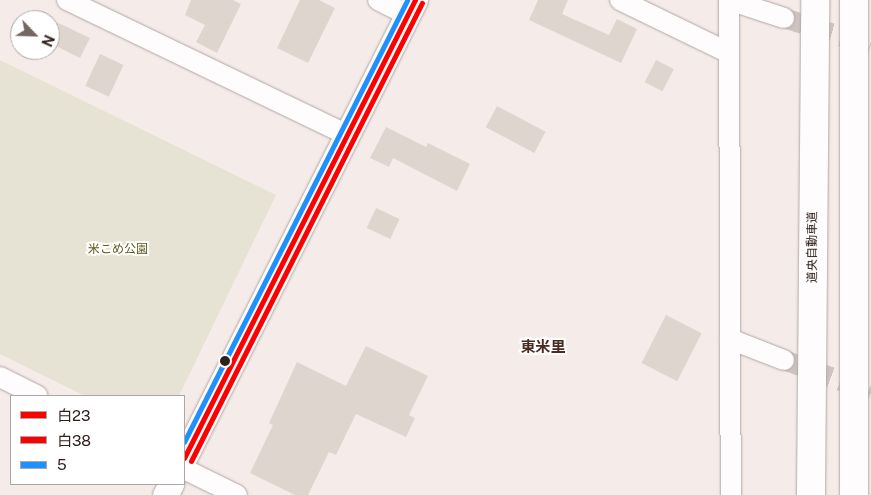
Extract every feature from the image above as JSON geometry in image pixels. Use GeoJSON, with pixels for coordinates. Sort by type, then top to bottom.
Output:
{"type":"FeatureCollection","features":[{"type":"Feature","properties":{"kind":"highway","name":"道央自動車道"},"geometry":{"type":"LineString","coordinates":[[811,495],[814,0]]}},
{"type":"Feature","properties":{"kind":"highway"},"geometry":{"type":"LineString","coordinates":[[854,0],[854,495]]}},
{"type":"Feature","properties":{"kind":"main road"},"geometry":{"type":"LineString","coordinates":[[185,456],[412,8]]}},
{"type":"Feature","properties":{"kind":"street"},"geometry":{"type":"LineString","coordinates":[[67,0],[347,135]]}},
{"type":"Feature","properties":{"kind":"street"},"geometry":{"type":"LineString","coordinates":[[378,0],[412,8]]}},
{"type":"Feature","properties":{"kind":"street"},"geometry":{"type":"LineString","coordinates":[[620,0],[729,53]]}},
{"type":"Feature","properties":{"kind":"street"},"geometry":{"type":"LineString","coordinates":[[731,495],[729,0],[784,18]]}},
{"type":"Feature","properties":{"kind":"street"},"geometry":{"type":"LineString","coordinates":[[730,340],[784,360]]}},
{"type":"Feature","properties":{"kind":"street"},"geometry":{"type":"LineString","coordinates":[[0,378],[36,395]]}},
{"type":"Feature","properties":{"kind":"street"},"geometry":{"type":"LineString","coordinates":[[185,469],[237,495]]}},
{"type":"Feature","properties":{"kind":"green space","name":"米こめ公園"},"geometry":{"type":"Polygon","coordinates":[[[0,60],[276,195],[179,395],[83,395],[0,354],[0,60]]]}},
{"type":"Feature","properties":{"kind":"building"},"geometry":{"type":"Polygon","coordinates":[[[191,0],[233,0],[241,4],[217,53],[196,42],[205,25],[185,15],[191,0]]]}},
{"type":"Feature","properties":{"kind":"building"},"geometry":{"type":"Polygon","coordinates":[[[300,0],[319,0],[335,8],[308,63],[277,48],[300,0]]]}},
{"type":"Feature","properties":{"kind":"building"},"geometry":{"type":"Polygon","coordinates":[[[538,0],[568,0],[562,14],[609,35],[617,19],[637,29],[621,63],[529,20],[538,0]]]}},
{"type":"Feature","properties":{"kind":"building"},"geometry":{"type":"Polygon","coordinates":[[[60,24],[90,38],[80,58],[60,48],[60,24]]]}},
{"type":"Feature","properties":{"kind":"building"},"geometry":{"type":"Polygon","coordinates":[[[100,54],[124,65],[109,97],[85,86],[100,54]]]}},
{"type":"Feature","properties":{"kind":"building"},"geometry":{"type":"Polygon","coordinates":[[[656,60],[674,69],[662,91],[645,82],[656,60]]]}},
{"type":"Feature","properties":{"kind":"building"},"geometry":{"type":"Polygon","coordinates":[[[497,106],[546,132],[534,153],[486,127],[497,106]]]}},
{"type":"Feature","properties":{"kind":"building"},"geometry":{"type":"Polygon","coordinates":[[[386,127],[426,147],[428,143],[470,164],[457,191],[393,158],[389,167],[370,158],[386,127]]]}},
{"type":"Feature","properties":{"kind":"building"},"geometry":{"type":"Polygon","coordinates":[[[376,208],[400,219],[390,239],[367,228],[376,208]]]}},
{"type":"Feature","properties":{"kind":"building"},"geometry":{"type":"Polygon","coordinates":[[[666,315],[702,333],[677,381],[641,363],[666,315]]]}},
{"type":"Feature","properties":{"kind":"building"},"geometry":{"type":"Polygon","coordinates":[[[366,346],[428,376],[409,415],[415,418],[406,437],[356,414],[336,455],[329,452],[308,495],[295,495],[250,473],[273,425],[269,423],[297,362],[346,386],[366,346]]]}},
{"type":"Feature","properties":{"kind":"tunnel"},"geometry":{"type":"LineString","coordinates":[[784,18],[871,46]]}},
{"type":"Feature","properties":{"kind":"tunnel"},"geometry":{"type":"LineString","coordinates":[[784,360],[871,392]]}},
{"type":"Feature","properties":{"kind":"transit line","name":"5"},"geometry":{"type":"LineString","coordinates":[[185,440],[407,0]]}},
{"type":"Feature","properties":{"kind":"transit line","name":"白23"},"geometry":{"type":"LineString","coordinates":[[185,456],[415,0]]}},
{"type":"Feature","properties":{"kind":"transit line","name":"白38"},"geometry":{"type":"LineString","coordinates":[[191,461],[422,3]]}},
{"type":"Feature","properties":{"kind":"district","name":"東米里"},"geometry":{"type":"Point","coordinates":[543,347]}}]}
